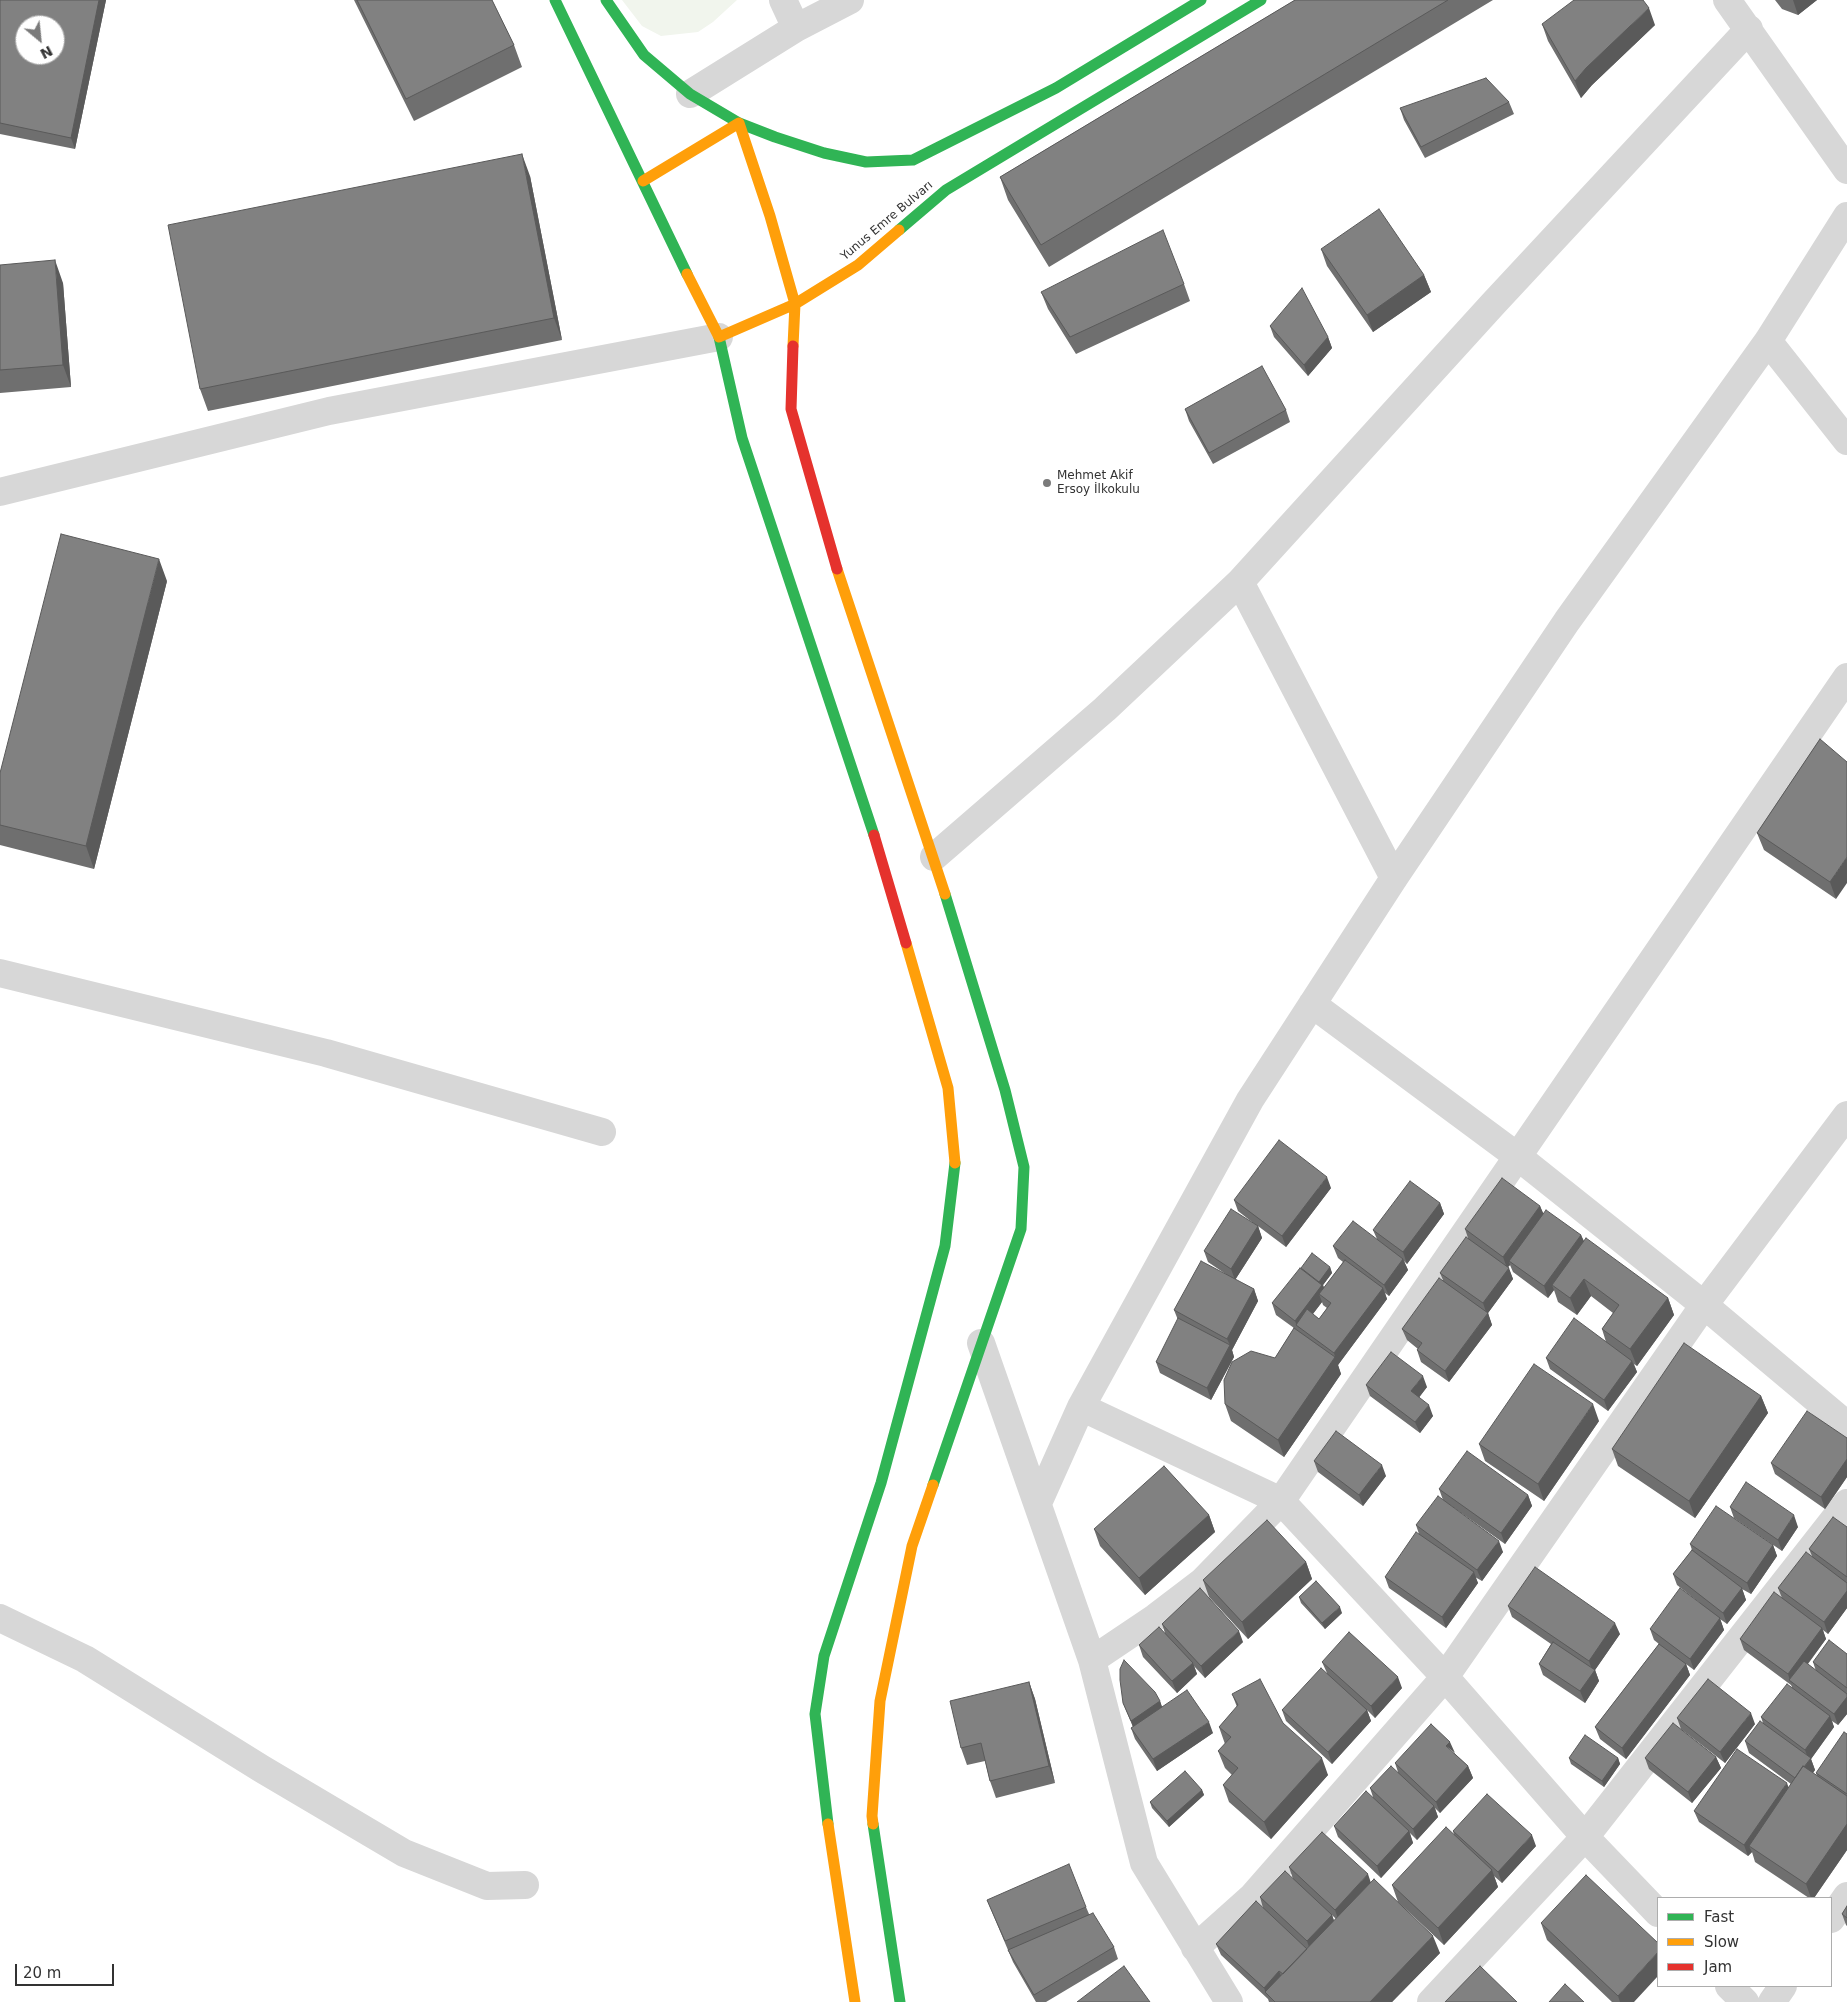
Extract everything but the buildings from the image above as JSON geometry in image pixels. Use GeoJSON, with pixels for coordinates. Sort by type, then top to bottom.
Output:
{"type":"FeatureCollection","features":[{"type":"Feature","properties":{"kind":"street"},"geometry":{"type":"LineString","coordinates":[[555,0],[700,304],[719,337],[742,438],[887,876],[948,1088],[955,1164],[945,1246],[881,1483],[824,1656],[816,1714],[832,1861],[855,2002]]}},
{"type":"Feature","properties":{"kind":"street"},"geometry":{"type":"LineString","coordinates":[[606,0],[644,55],[690,94],[739,122],[775,138],[824,153],[866,162],[913,160],[1056,88],[1201,0]]}},
{"type":"Feature","properties":{"kind":"street"},"geometry":{"type":"LineString","coordinates":[[783,0],[796,28]]}},
{"type":"Feature","properties":{"kind":"street"},"geometry":{"type":"LineString","coordinates":[[690,94],[796,28],[850,0]]}},
{"type":"Feature","properties":{"kind":"street","name":"Yunus Emre Bulvarı"},"geometry":{"type":"LineString","coordinates":[[719,337],[795,304],[858,265],[946,190],[1261,0]]}},
{"type":"Feature","properties":{"kind":"street"},"geometry":{"type":"LineString","coordinates":[[1727,0],[1847,170]]}},
{"type":"Feature","properties":{"kind":"street"},"geometry":{"type":"LineString","coordinates":[[934,857],[1105,709],[1240,582],[1486,312],[1749,29]]}},
{"type":"Feature","properties":{"kind":"street"},"geometry":{"type":"LineString","coordinates":[[642,181],[739,122]]}},
{"type":"Feature","properties":{"kind":"street"},"geometry":{"type":"LineString","coordinates":[[739,122],[770,216],[795,304],[791,409],[832,554],[934,857],[1005,1090],[1024,1167],[1021,1229],[912,1546],[880,1701],[872,1816],[900,2002]]}},
{"type":"Feature","properties":{"kind":"street"},"geometry":{"type":"LineString","coordinates":[[1038,1503],[1081,1407],[1250,1100],[1394,878],[1568,621],[1768,341],[1847,216]]}},
{"type":"Feature","properties":{"kind":"street"},"geometry":{"type":"LineString","coordinates":[[0,492],[329,411],[719,337]]}},
{"type":"Feature","properties":{"kind":"street"},"geometry":{"type":"LineString","coordinates":[[1768,341],[1847,441]]}},
{"type":"Feature","properties":{"kind":"street"},"geometry":{"type":"LineString","coordinates":[[1240,582],[1394,878]]}},
{"type":"Feature","properties":{"kind":"street"},"geometry":{"type":"LineString","coordinates":[[1092,1660],[1156,1617],[1202,1582],[1281,1501],[1847,677]]}},
{"type":"Feature","properties":{"kind":"street"},"geometry":{"type":"LineString","coordinates":[[0,973],[326,1054],[602,1132]]}},
{"type":"Feature","properties":{"kind":"street"},"geometry":{"type":"LineString","coordinates":[[1312,1004],[1517,1156],[1704,1305],[1847,1425]]}},
{"type":"Feature","properties":{"kind":"street"},"geometry":{"type":"LineString","coordinates":[[1195,1948],[1252,1897],[1445,1677],[1704,1305],[1847,1115]]}},
{"type":"Feature","properties":{"kind":"street"},"geometry":{"type":"LineString","coordinates":[[981,1344],[1092,1660],[1144,1863],[1230,2002]]}},
{"type":"Feature","properties":{"kind":"street"},"geometry":{"type":"LineString","coordinates":[[1081,1407],[1281,1501],[1445,1677],[1585,1837],[1657,1912]]}},
{"type":"Feature","properties":{"kind":"street"},"geometry":{"type":"LineString","coordinates":[[1431,2002],[1585,1837],[1847,1503]]}},
{"type":"Feature","properties":{"kind":"street"},"geometry":{"type":"LineString","coordinates":[[0,1618],[85,1659],[254,1764],[404,1853],[486,1886],[525,1885]]}},
{"type":"Feature","properties":{"kind":"street"},"geometry":{"type":"LineString","coordinates":[[1832,1918],[1847,1896]]}},
{"type":"Feature","properties":{"kind":"street"},"geometry":{"type":"LineString","coordinates":[[1730,1987],[1745,2002]]}},
{"type":"Feature","properties":{"kind":"street"},"geometry":{"type":"LineString","coordinates":[[1772,2002],[1782,1987]]}},
{"type":"Feature","properties":{"kind":"shaded area"},"geometry":{"type":"Polygon","coordinates":[[[622,0],[737,0],[713,22],[698,32],[661,36],[642,26],[622,0]]]}},
{"type":"Feature","properties":{"kind":"traffic: fast"},"geometry":{"type":"LineString","coordinates":[[555,0],[687,274]]}},
{"type":"Feature","properties":{"kind":"traffic: fast"},"geometry":{"type":"LineString","coordinates":[[606,0],[644,55],[690,94],[739,123],[775,137],[824,153],[866,162],[913,160],[1056,88],[1201,0]]}},
{"type":"Feature","properties":{"kind":"traffic: fast"},"geometry":{"type":"LineString","coordinates":[[899,230],[946,190],[1261,0]]}},
{"type":"Feature","properties":{"kind":"traffic: fast"},"geometry":{"type":"LineString","coordinates":[[719,337],[742,438],[874,835]]}},
{"type":"Feature","properties":{"kind":"traffic: fast"},"geometry":{"type":"LineString","coordinates":[[933,1485],[1021,1229],[1024,1167],[1005,1090],[945,894]]}},
{"type":"Feature","properties":{"kind":"traffic: fast"},"geometry":{"type":"LineString","coordinates":[[828,1824],[815,1714],[824,1656],[881,1483],[945,1246],[955,1163]]}},
{"type":"Feature","properties":{"kind":"traffic: fast"},"geometry":{"type":"LineString","coordinates":[[873,1824],[900,2002]]}},
{"type":"Feature","properties":{"kind":"traffic: slow"},"geometry":{"type":"LineString","coordinates":[[643,181],[739,123],[770,216],[795,304],[793,346]]}},
{"type":"Feature","properties":{"kind":"traffic: slow"},"geometry":{"type":"LineString","coordinates":[[687,274],[719,337],[795,304],[858,265],[899,230]]}},
{"type":"Feature","properties":{"kind":"traffic: slow"},"geometry":{"type":"LineString","coordinates":[[837,569],[945,894]]}},
{"type":"Feature","properties":{"kind":"traffic: slow"},"geometry":{"type":"LineString","coordinates":[[906,943],[948,1088],[955,1163]]}},
{"type":"Feature","properties":{"kind":"traffic: slow"},"geometry":{"type":"LineString","coordinates":[[873,1824],[880,1701],[912,1546],[933,1485]]}},
{"type":"Feature","properties":{"kind":"traffic: slow"},"geometry":{"type":"LineString","coordinates":[[828,1824],[855,2002]]}},
{"type":"Feature","properties":{"kind":"traffic: jam"},"geometry":{"type":"LineString","coordinates":[[793,346],[791,409],[837,569]]}},
{"type":"Feature","properties":{"kind":"traffic: jam"},"geometry":{"type":"LineString","coordinates":[[874,835],[906,943]]}},
{"type":"Feature","properties":{"kind":"place","name":"Mehmet Akif Ersoy İlkokulu"},"geometry":{"type":"Point","coordinates":[1047,483]}}]}
